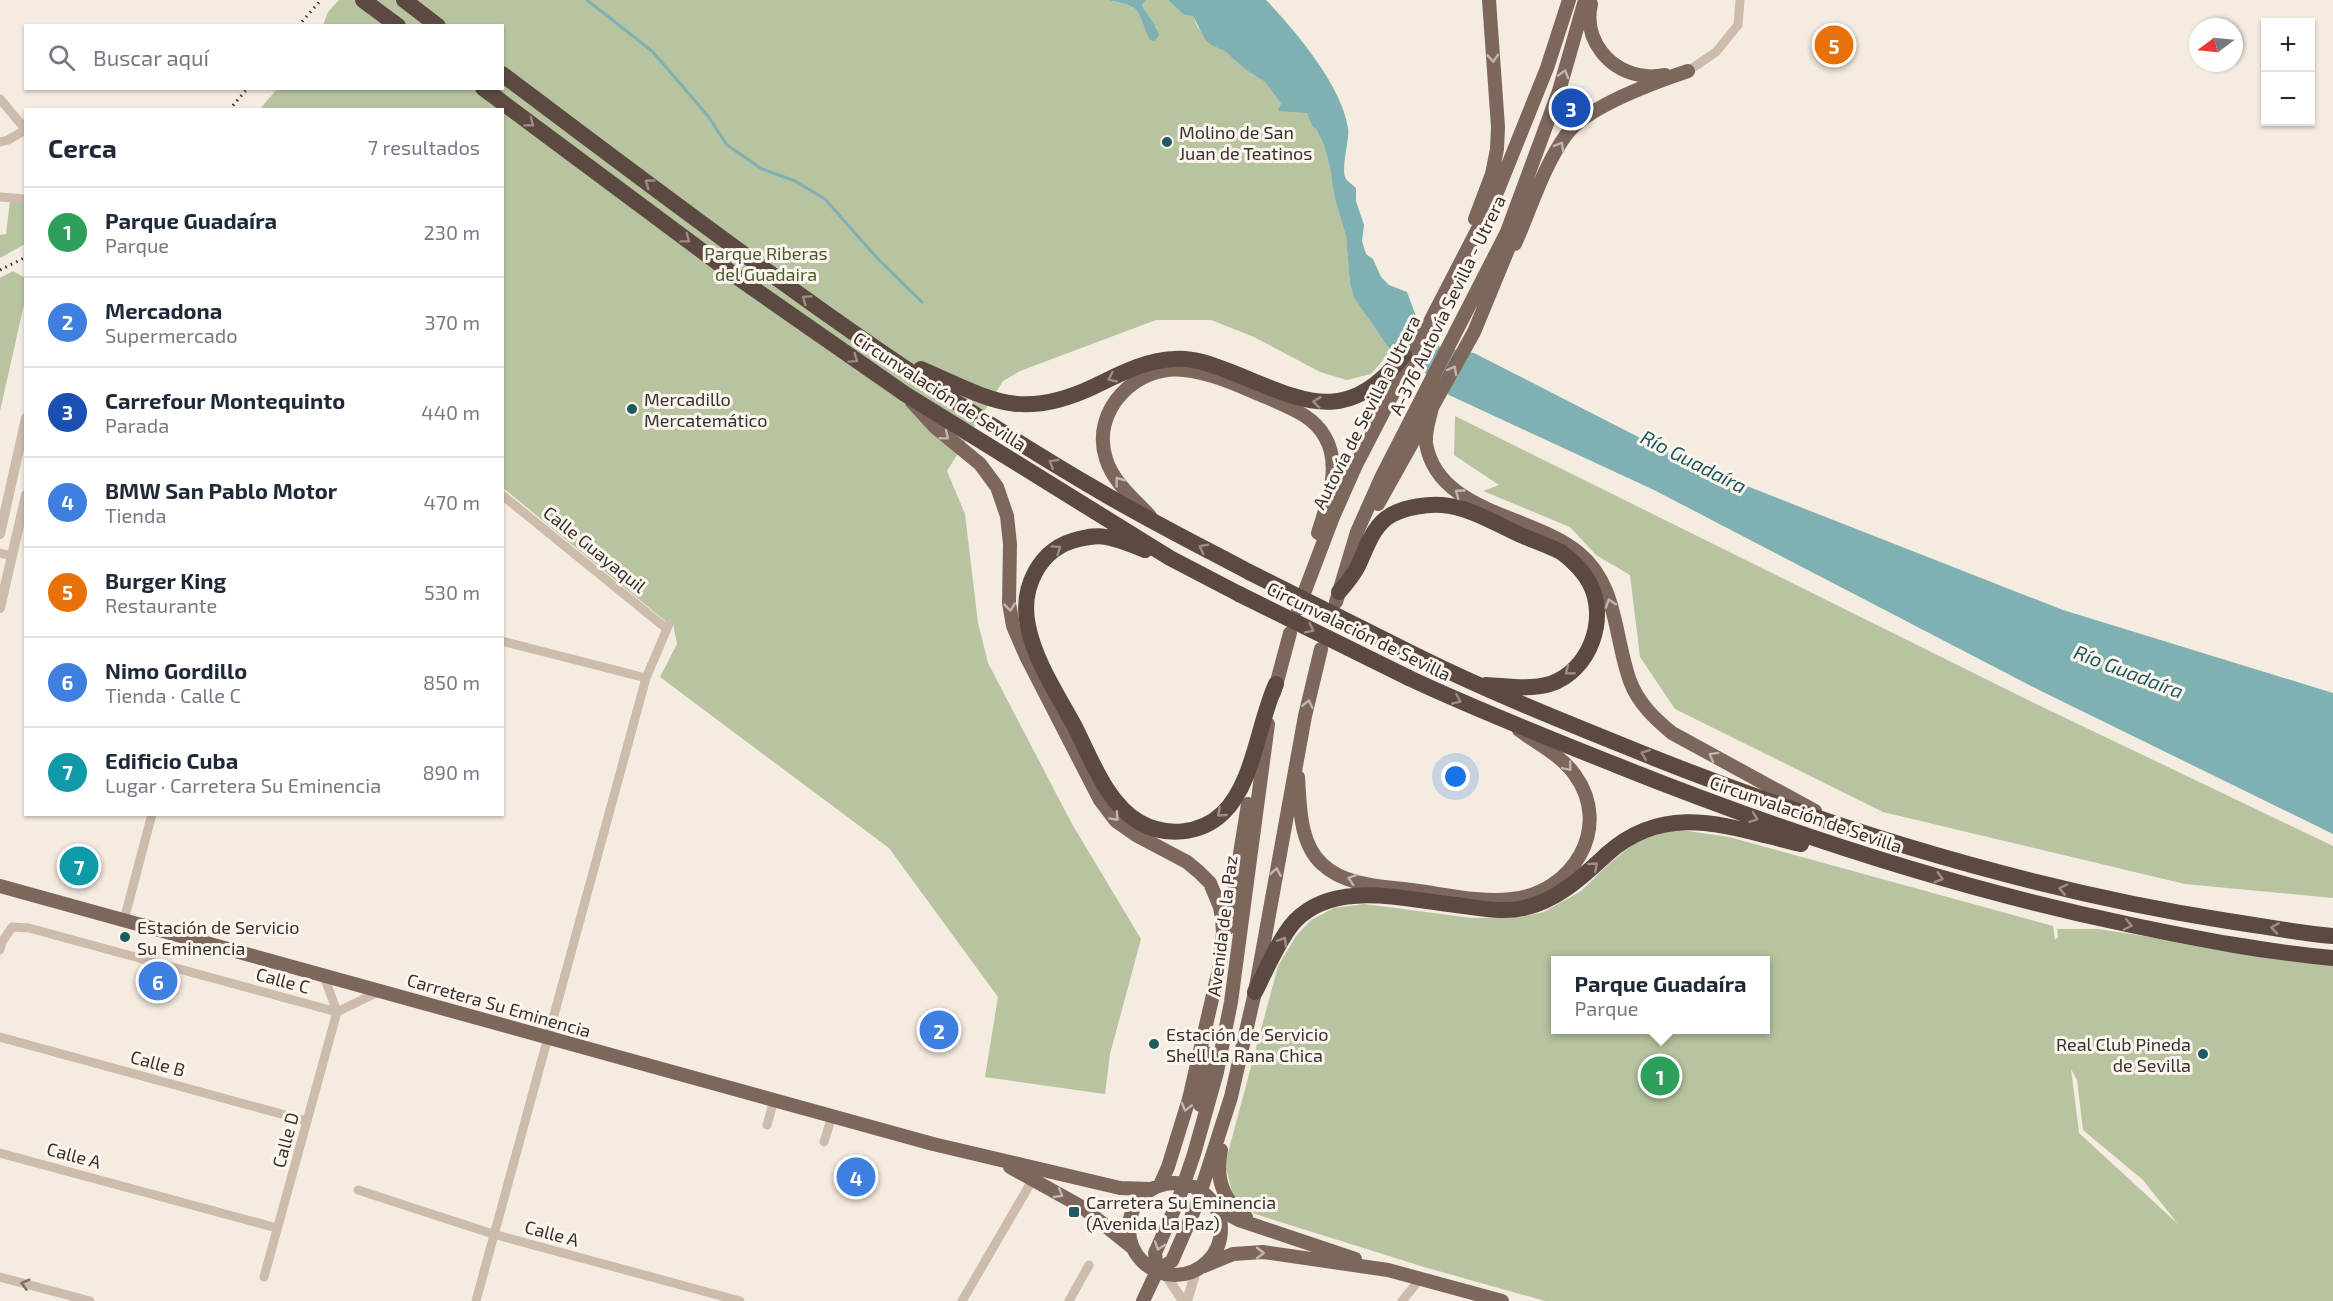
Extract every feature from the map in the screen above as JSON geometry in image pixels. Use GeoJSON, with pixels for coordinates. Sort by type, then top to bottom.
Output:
{"type":"FeatureCollection","features":[{"type":"Feature","properties":{"kind":"highway"},"geometry":{"type":"LineString","coordinates":[[363,0],[395,24]]}},
{"type":"Feature","properties":{"kind":"highway"},"geometry":{"type":"LineString","coordinates":[[404,0],[435,24]]}},
{"type":"Feature","properties":{"kind":"highway","name":"Circunvalación de Sevilla"},"geometry":{"type":"LineString","coordinates":[[504,75],[804,298],[1042,456],[1158,524],[1473,684],[1537,712],[1701,776],[1838,824],[2060,889],[2185,914],[2333,936]]}},
{"type":"Feature","properties":{"kind":"highway","name":"Circunvalación de Sevilla"},"geometry":{"type":"LineString","coordinates":[[486,90],[737,277],[905,394],[1170,558],[1409,678],[1505,720],[1699,798],[1883,862],[2056,910],[2181,936],[2333,958]]}},
{"type":"Feature","properties":{"kind":"highway"},"geometry":{"type":"LineString","coordinates":[[890,356],[1003,404],[1025,406],[1048,403],[1084,391],[1147,363],[1175,358],[1210,364],[1300,399],[1320,403],[1340,402],[1357,396],[1396,375],[1404,355]]}},
{"type":"Feature","properties":{"kind":"highway"},"geometry":{"type":"LineString","coordinates":[[1338,597],[1358,565],[1375,530],[1393,514],[1415,507],[1442,505],[1466,511],[1562,553],[1589,582],[1597,604],[1597,626],[1588,651],[1572,671],[1551,683],[1530,688],[1473,684]]}},
{"type":"Feature","properties":{"kind":"highway"},"geometry":{"type":"LineString","coordinates":[[1170,558],[1106,537],[1091,536],[1058,546],[1035,572],[1027,589],[1025,606],[1028,628],[1039,658],[1108,790],[1124,810],[1137,821],[1153,829],[1170,832],[1188,831],[1205,825],[1222,814],[1235,799],[1244,778],[1276,684]]}},
{"type":"Feature","properties":{"kind":"highway"},"geometry":{"type":"LineString","coordinates":[[1255,992],[1294,922],[1316,905],[1340,897],[1372,896],[1496,910],[1521,908],[1541,903],[1560,894],[1615,848],[1636,834],[1657,825],[1679,821],[1709,823],[1883,862]]}},
{"type":"Feature","properties":{"kind":"main road"},"geometry":{"type":"LineString","coordinates":[[1468,245],[1476,212],[1492,174],[1497,148],[1498,127],[1489,0]]}},
{"type":"Feature","properties":{"kind":"main road","name":"A-376 Autovía Sevilla - Utrera"},"geometry":{"type":"LineString","coordinates":[[1438,303],[1498,190],[1518,144],[1547,68],[1569,0]]}},
{"type":"Feature","properties":{"kind":"main road","name":"A-376 Autovía Sevilla - Utrera"},"geometry":{"type":"LineString","coordinates":[[1426,405],[1460,326],[1507,232],[1546,130],[1584,0]]}},
{"type":"Feature","properties":{"kind":"main road"},"geometry":{"type":"LineString","coordinates":[[1592,0],[1588,21],[1594,42],[1602,54],[1622,68],[1645,76],[1682,73]]}},
{"type":"Feature","properties":{"kind":"main road"},"geometry":{"type":"LineString","coordinates":[[1491,294],[1506,266],[1548,166],[1567,133],[1589,113],[1682,73]]}},
{"type":"Feature","properties":{"kind":"main road"},"geometry":{"type":"LineString","coordinates":[[1338,597],[1350,553],[1363,536],[1426,405],[1474,332],[1491,294],[1536,179],[1546,130]]}},
{"type":"Feature","properties":{"kind":"main road"},"geometry":{"type":"LineString","coordinates":[[1404,355],[1438,303]]}},
{"type":"Feature","properties":{"kind":"main road","name":"Autovía de Sevilla a Utrera"},"geometry":{"type":"LineString","coordinates":[[1298,609],[1333,517],[1396,375],[1438,303]]}},
{"type":"Feature","properties":{"kind":"main road"},"geometry":{"type":"LineString","coordinates":[[1158,524],[1114,477],[1106,459],[1103,440],[1107,416],[1119,395],[1134,381],[1155,371],[1183,369],[1211,374],[1293,409],[1314,422],[1326,438],[1333,464],[1331,488],[1309,560],[1312,572]]}},
{"type":"Feature","properties":{"kind":"main road"},"geometry":{"type":"LineString","coordinates":[[905,394],[934,427],[980,464],[997,487],[1007,516],[1010,544],[1009,603],[1013,626],[1026,656],[1100,800],[1116,821],[1136,835],[1187,862],[1210,883],[1222,918],[1220,964]]}},
{"type":"Feature","properties":{"kind":"main road"},"geometry":{"type":"LineString","coordinates":[[1426,405],[1426,443],[1434,465],[1446,483],[1464,497],[1552,536],[1578,552],[1598,573],[1610,600],[1630,682],[1656,720],[1672,733],[1838,824]]}},
{"type":"Feature","properties":{"kind":"main road"},"geometry":{"type":"LineString","coordinates":[[1276,684],[1290,633]]}},
{"type":"Feature","properties":{"kind":"main road"},"geometry":{"type":"LineString","coordinates":[[1255,992],[1296,760],[1321,649]]}},
{"type":"Feature","properties":{"kind":"main road","name":"Avenida de la Paz"},"geometry":{"type":"LineString","coordinates":[[1161,1273],[1155,1253],[1184,1184],[1198,1142],[1217,1072],[1231,1002],[1276,684]]}},
{"type":"Feature","properties":{"kind":"main road"},"geometry":{"type":"LineString","coordinates":[[1296,760],[1302,824],[1310,847],[1321,863],[1342,876],[1364,884],[1483,899],[1512,899],[1542,891],[1568,874],[1586,842],[1590,824],[1587,801],[1577,777],[1559,756],[1536,743],[1505,720]]}},
{"type":"Feature","properties":{"kind":"main road"},"geometry":{"type":"LineString","coordinates":[[1133,1248],[1129,1232],[1131,1215],[1139,1200],[1156,1187],[1168,1167],[1189,1099],[1226,943],[1248,808],[1268,728]]}},
{"type":"Feature","properties":{"kind":"main road","name":"Carretera Su Eminencia"},"geometry":{"type":"LineString","coordinates":[[0,886],[933,1144],[1123,1189],[1184,1184]]}},
{"type":"Feature","properties":{"kind":"main road","name":"Avenida de la Paz"},"geometry":{"type":"LineString","coordinates":[[1143,1301],[1161,1273],[1172,1261],[1201,1190],[1231,1097],[1255,992]]}},
{"type":"Feature","properties":{"kind":"main road"},"geometry":{"type":"LineString","coordinates":[[1198,1142],[1205,1067],[1205,1030]]}},
{"type":"Feature","properties":{"kind":"main road"},"geometry":{"type":"LineString","coordinates":[[1231,1097],[1219,1158],[1221,1185],[1234,1208],[1266,1229]]}},
{"type":"Feature","properties":{"kind":"main road","name":"Carretera Su Eminencia"},"geometry":{"type":"LineString","coordinates":[[989,1156],[1082,1207],[1133,1248],[1139,1258],[1161,1273]]}},
{"type":"Feature","properties":{"kind":"main road"},"geometry":{"type":"LineString","coordinates":[[1184,1184],[1201,1190],[1217,1208],[1239,1220],[1388,1270],[1502,1301]]}},
{"type":"Feature","properties":{"kind":"main road"},"geometry":{"type":"LineString","coordinates":[[1200,1268],[1215,1254],[1221,1239],[1221,1223],[1217,1208]]}},
{"type":"Feature","properties":{"kind":"main road"},"geometry":{"type":"LineString","coordinates":[[1161,1273],[1175,1275],[1200,1268],[1233,1254],[1263,1252],[1388,1270]]}},
{"type":"Feature","properties":{"kind":"street"},"geometry":{"type":"LineString","coordinates":[[1682,73],[1716,52],[1738,25],[1740,0]]}},
{"type":"Feature","properties":{"kind":"street"},"geometry":{"type":"LineString","coordinates":[[0,99],[24,129]]}},
{"type":"Feature","properties":{"kind":"street"},"geometry":{"type":"LineString","coordinates":[[0,142],[9,140],[24,131]]}},
{"type":"Feature","properties":{"kind":"street"},"geometry":{"type":"LineString","coordinates":[[0,197],[24,199]]}},
{"type":"Feature","properties":{"kind":"street"},"geometry":{"type":"LineString","coordinates":[[0,534],[24,427]]}},
{"type":"Feature","properties":{"kind":"street","name":"Calle Guayaquil"},"geometry":{"type":"LineString","coordinates":[[504,497],[668,626],[646,678]]}},
{"type":"Feature","properties":{"kind":"street"},"geometry":{"type":"LineString","coordinates":[[0,608],[23,520]]}},
{"type":"Feature","properties":{"kind":"street"},"geometry":{"type":"LineString","coordinates":[[0,553],[12,556]]}},
{"type":"Feature","properties":{"kind":"street"},"geometry":{"type":"LineString","coordinates":[[476,1301],[646,678],[504,642]]}},
{"type":"Feature","properties":{"kind":"street"},"geometry":{"type":"LineString","coordinates":[[123,920],[151,816]]}},
{"type":"Feature","properties":{"kind":"street","name":"Calle C"},"geometry":{"type":"LineString","coordinates":[[0,950],[2,942],[12,927],[29,928],[337,1012]]}},
{"type":"Feature","properties":{"kind":"street"},"geometry":{"type":"LineString","coordinates":[[324,976],[337,1012],[380,991]]}},
{"type":"Feature","properties":{"kind":"street","name":"Calle D"},"geometry":{"type":"LineString","coordinates":[[264,1277],[337,1012]]}},
{"type":"Feature","properties":{"kind":"street","name":"Calle B"},"geometry":{"type":"LineString","coordinates":[[0,1037],[307,1121]]}},
{"type":"Feature","properties":{"kind":"street"},"geometry":{"type":"LineString","coordinates":[[766,1125],[774,1100]]}},
{"type":"Feature","properties":{"kind":"street"},"geometry":{"type":"LineString","coordinates":[[824,1142],[832,1116]]}},
{"type":"Feature","properties":{"kind":"street","name":"Calle A"},"geometry":{"type":"LineString","coordinates":[[0,1152],[278,1228]]}},
{"type":"Feature","properties":{"kind":"street"},"geometry":{"type":"LineString","coordinates":[[962,1301],[1033,1179]]}},
{"type":"Feature","properties":{"kind":"street","name":"Calle A"},"geometry":{"type":"LineString","coordinates":[[358,1190],[493,1234],[740,1301]]}},
{"type":"Feature","properties":{"kind":"street"},"geometry":{"type":"LineString","coordinates":[[1069,1301],[1089,1265]]}},
{"type":"Feature","properties":{"kind":"street"},"geometry":{"type":"LineString","coordinates":[[1161,1273],[1185,1301],[1200,1268]]}},
{"type":"Feature","properties":{"kind":"street"},"geometry":{"type":"LineString","coordinates":[[0,1277],[90,1301]]}},
{"type":"Feature","properties":{"kind":"street"},"geometry":{"type":"LineString","coordinates":[[1402,1301],[1421,1278]]}},
{"type":"Feature","properties":{"kind":"green space","name":"Parque Riberas del Guadaira"},"geometry":{"type":"Polygon","coordinates":[[[339,0],[1107,0],[1128,5],[1138,11],[1147,32],[1157,28],[1142,5],[1146,0],[1168,0],[1184,15],[1193,16],[1197,26],[1213,46],[1225,50],[1246,70],[1265,82],[1281,104],[1297,112],[1307,112],[1312,126],[1324,145],[1330,168],[1334,195],[1346,237],[1350,284],[1354,298],[1390,350],[1371,374],[1347,380],[1320,372],[1254,337],[1211,320],[1156,320],[1020,371],[1003,381],[947,471],[965,514],[978,623],[988,663],[1072,824],[1141,939],[1110,1054],[1105,1094],[985,1077],[998,997],[889,848],[660,677],[677,644],[673,624],[669,624],[504,489],[504,108],[261,108],[276,90],[504,90],[504,24],[323,24],[328,12],[339,0]]]}},
{"type":"Feature","properties":{"kind":"green space"},"geometry":{"type":"Polygon","coordinates":[[[10,201],[24,202],[24,245],[0,258],[0,235],[6,234],[10,201]]]}},
{"type":"Feature","properties":{"kind":"green space"},"geometry":{"type":"Polygon","coordinates":[[[13,271],[24,277],[24,304],[0,411],[0,278],[13,271]]]}},
{"type":"Feature","properties":{"kind":"green space"},"geometry":{"type":"Polygon","coordinates":[[[1455,416],[2028,700],[2333,846],[2333,898],[2185,884],[1883,812],[1675,709],[1640,657],[1630,575],[1596,555],[1570,527],[1483,491],[1499,485],[1454,455],[1455,416]]]}},
{"type":"Feature","properties":{"kind":"green space"},"geometry":{"type":"Polygon","coordinates":[[[1674,829],[1729,837],[2053,926],[2055,940],[2058,937],[2057,929],[2098,929],[2333,965],[2333,1301],[1545,1301],[1424,1267],[1255,1214],[1233,1196],[1225,1164],[1278,966],[1296,936],[1311,920],[1334,908],[1364,904],[1472,918],[1519,917],[1544,912],[1581,891],[1611,862],[1640,839],[1674,829]],[[2071,1069],[2079,1133],[2178,1224],[2143,1180],[2083,1130],[2077,1080],[2071,1069]]]}},
{"type":"Feature","properties":{"kind":"water"},"geometry":{"type":"Polygon","coordinates":[[[1107,0],[1146,0],[1142,5],[1159,35],[1155,41],[1150,40],[1137,11],[1127,5],[1107,0]]]}},
{"type":"Feature","properties":{"kind":"water","name":"Río Guadaíra"},"geometry":{"type":"Polygon","coordinates":[[[1168,0],[1266,0],[1303,43],[1327,77],[1344,112],[1348,133],[1344,174],[1356,188],[1356,201],[1364,225],[1362,241],[1366,254],[1373,259],[1381,277],[1389,285],[1407,292],[1421,330],[1440,347],[1474,353],[1693,465],[2063,610],[2333,693],[2333,834],[2039,690],[1654,490],[1449,395],[1422,370],[1390,350],[1354,298],[1350,284],[1346,237],[1334,195],[1330,168],[1324,145],[1307,113],[1278,111],[1281,104],[1265,82],[1246,70],[1225,51],[1206,41],[1193,16],[1184,15],[1168,0]]]}},
{"type":"Feature","properties":{"kind":"waterway"},"geometry":{"type":"LineString","coordinates":[[587,0],[653,52],[708,116],[727,145],[762,169],[795,181],[825,199],[877,258],[922,302]]}},
{"type":"Feature","properties":{"kind":"railway"},"geometry":{"type":"LineString","coordinates":[[300,24],[321,0]]}},
{"type":"Feature","properties":{"kind":"railway"},"geometry":{"type":"LineString","coordinates":[[231,108],[246,90]]}},
{"type":"Feature","properties":{"kind":"railway"},"geometry":{"type":"LineString","coordinates":[[0,270],[24,258]]}},
{"type":"Feature","properties":{"kind":"place","name":"Burger King"},"geometry":{"type":"Point","coordinates":[1834,45]}},
{"type":"Feature","properties":{"kind":"place","name":"Carrefour Montequinto"},"geometry":{"type":"Point","coordinates":[1571,108]}},
{"type":"Feature","properties":{"kind":"place","name":"Molino de San Juan de Teatinos"},"geometry":{"type":"Point","coordinates":[1167,142]}},
{"type":"Feature","properties":{"kind":"place","name":"Mercadillo Mercatemático"},"geometry":{"type":"Point","coordinates":[632,409]}},
{"type":"Feature","properties":{"kind":"place","name":"Edificio Cuba"},"geometry":{"type":"Point","coordinates":[79,866]}},
{"type":"Feature","properties":{"kind":"place","name":"Estación de Servicio Su Eminencia"},"geometry":{"type":"Point","coordinates":[125,937]}},
{"type":"Feature","properties":{"kind":"place","name":"Nimo Gordillo"},"geometry":{"type":"Point","coordinates":[158,981]}},
{"type":"Feature","properties":{"kind":"place","name":"Mercadona"},"geometry":{"type":"Point","coordinates":[939,1030]}},
{"type":"Feature","properties":{"kind":"place","name":"Estación de Servicio Shell La Rana Chica"},"geometry":{"type":"Point","coordinates":[1154,1044]}},
{"type":"Feature","properties":{"kind":"place","name":"Real Club Pineda de Sevilla"},"geometry":{"type":"Point","coordinates":[2203,1054]}},
{"type":"Feature","properties":{"kind":"place","name":"Parque Guadaíra"},"geometry":{"type":"Point","coordinates":[1660,1076]}},
{"type":"Feature","properties":{"kind":"place","name":"BMW San Pablo Motor"},"geometry":{"type":"Point","coordinates":[856,1177]}},
{"type":"Feature","properties":{"kind":"place","name":"Carretera Su Eminencia (Avenida La Paz)"},"geometry":{"type":"Point","coordinates":[1074,1212]}}]}
